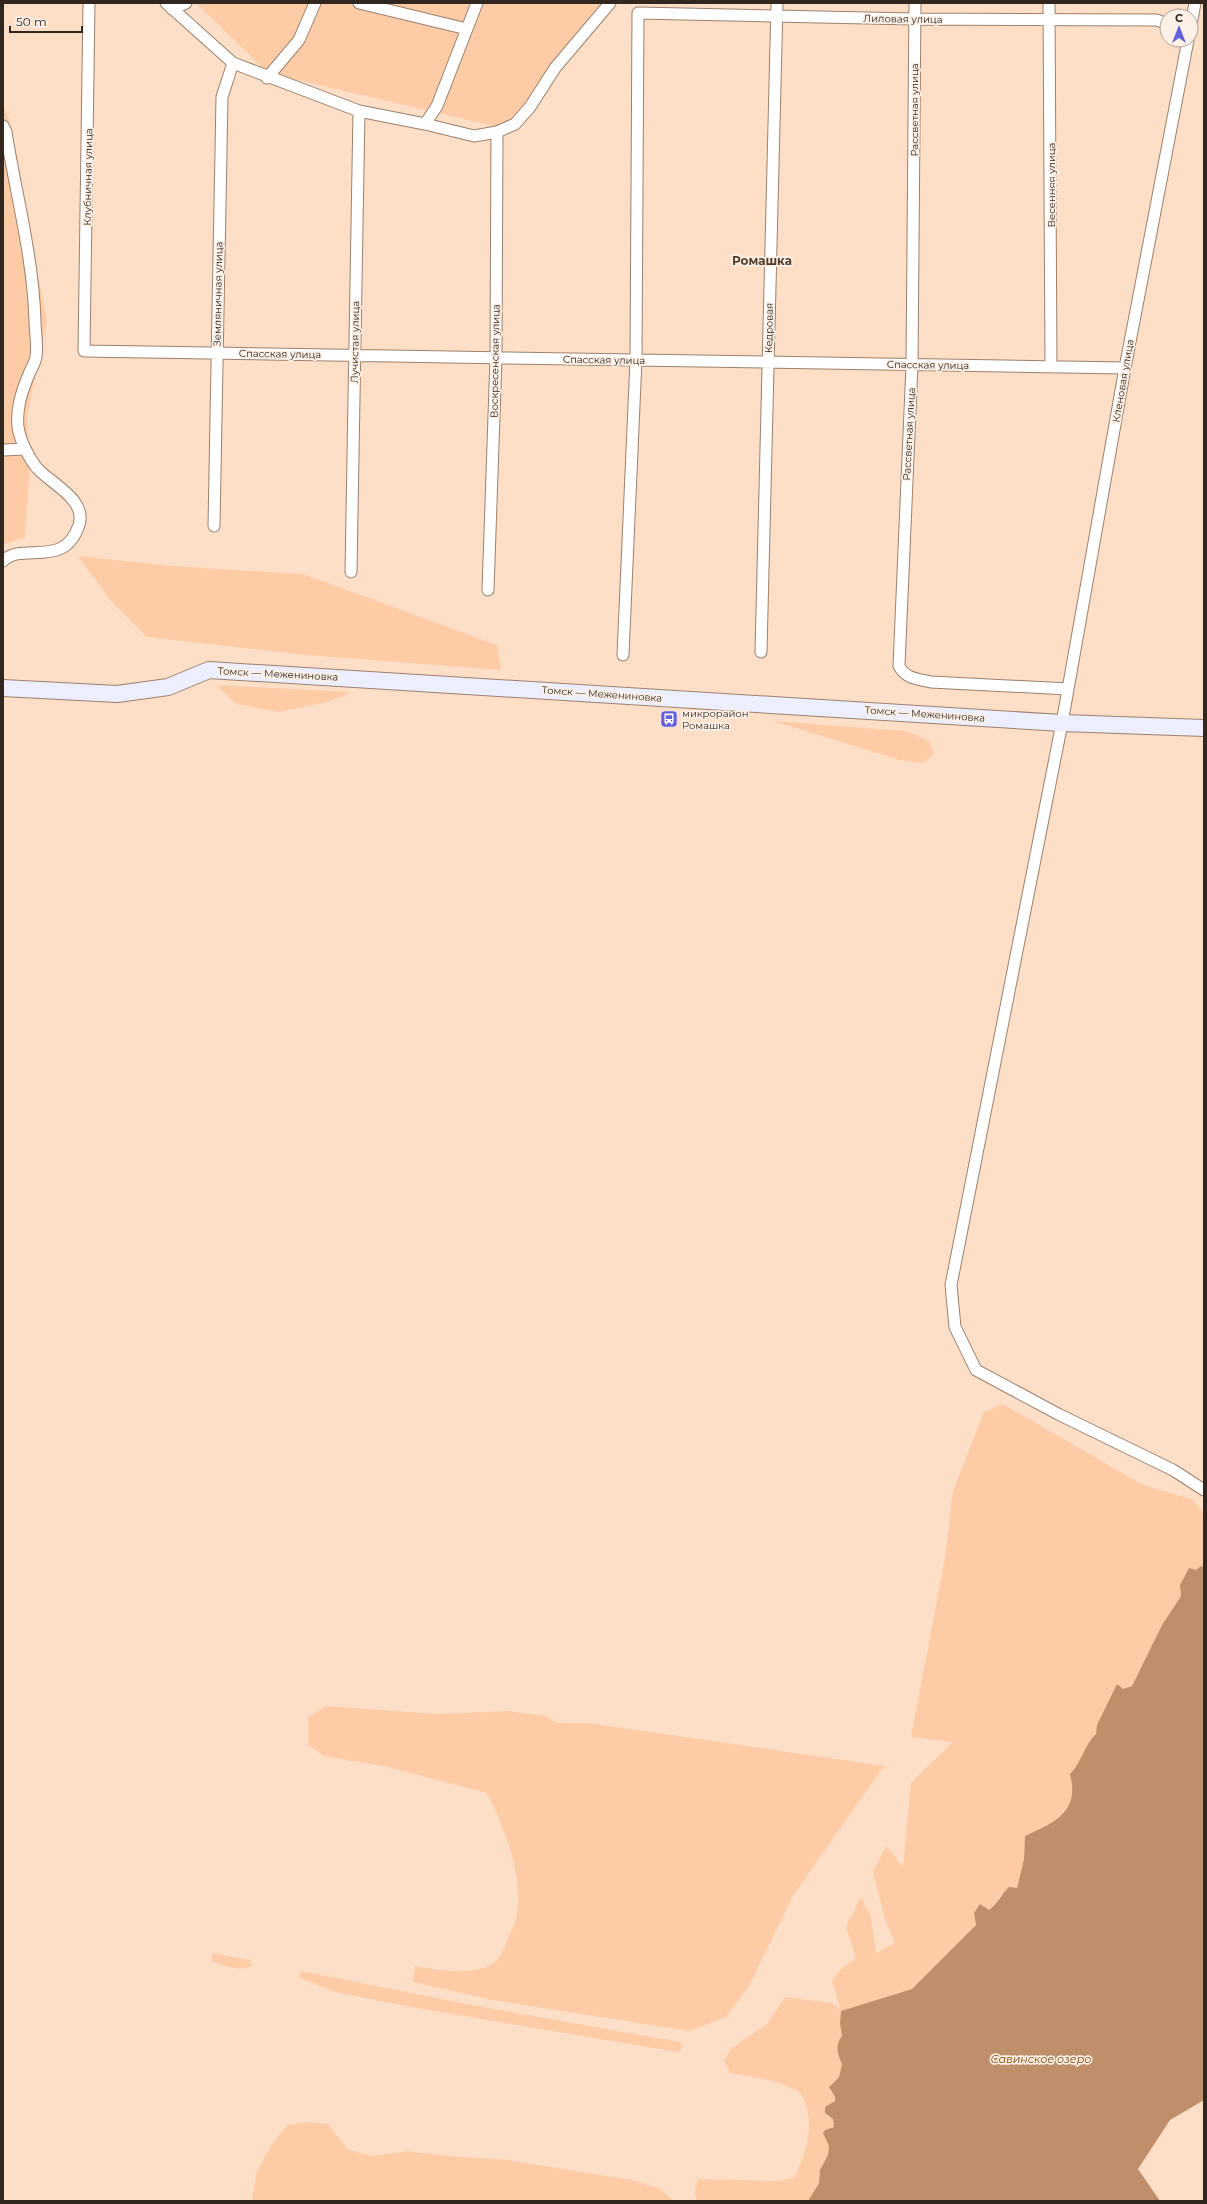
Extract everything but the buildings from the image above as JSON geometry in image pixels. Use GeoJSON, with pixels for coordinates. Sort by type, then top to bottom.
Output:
{"type":"FeatureCollection","features":[{"type":"Feature","properties":{"kind":"street","name":"Клубничная улица"},"geometry":{"type":"LineString","coordinates":[[84,351],[89,3]]}},
{"type":"Feature","properties":{"kind":"street"},"geometry":{"type":"LineString","coordinates":[[169,6],[186,3]]}},
{"type":"Feature","properties":{"kind":"street"},"geometry":{"type":"LineString","coordinates":[[267,78],[299,40],[315,3]]}},
{"type":"Feature","properties":{"kind":"street"},"geometry":{"type":"LineString","coordinates":[[359,3],[467,29]]}},
{"type":"Feature","properties":{"kind":"street"},"geometry":{"type":"LineString","coordinates":[[425,124],[437,106],[477,3]]}},
{"type":"Feature","properties":{"kind":"street"},"geometry":{"type":"LineString","coordinates":[[169,6],[232,63],[267,78],[359,111],[425,124],[474,136],[497,132],[516,124],[530,107],[555,68],[610,3]]}},
{"type":"Feature","properties":{"kind":"street","name":"Кедровая"},"geometry":{"type":"LineString","coordinates":[[761,652],[777,3]]}},
{"type":"Feature","properties":{"kind":"street","name":"Рассветная улица"},"geometry":{"type":"LineString","coordinates":[[915,3],[912,365],[900,666],[904,673],[913,679],[931,682],[1068,689]]}},
{"type":"Feature","properties":{"kind":"street","name":"Весенняя улица"},"geometry":{"type":"LineString","coordinates":[[1049,3],[1051,367]]}},
{"type":"Feature","properties":{"kind":"street","name":"Лиловая улица"},"geometry":{"type":"LineString","coordinates":[[636,360],[638,13],[776,17],[1159,21]]}},
{"type":"Feature","properties":{"kind":"street","name":"Кленовая улица"},"geometry":{"type":"LineString","coordinates":[[1186,48],[1125,368],[1062,723],[951,1285],[955,1327],[976,1370],[1058,1414],[1173,1470],[1204,1490]]}},
{"type":"Feature","properties":{"kind":"street","name":"Земляничная улица"},"geometry":{"type":"LineString","coordinates":[[214,526],[222,97],[232,63]]}},
{"type":"Feature","properties":{"kind":"street","name":"Лучистая улица"},"geometry":{"type":"LineString","coordinates":[[350,572],[359,111]]}},
{"type":"Feature","properties":{"kind":"street"},"geometry":{"type":"LineString","coordinates":[[3,126],[6,132],[28,245],[34,300],[36,357],[20,395],[18,426],[25,449],[36,467],[78,506],[81,517],[75,534],[68,543],[60,548],[45,553],[14,555],[3,561]]}},
{"type":"Feature","properties":{"kind":"street","name":"Воскресенская улица"},"geometry":{"type":"LineString","coordinates":[[488,590],[496,358],[497,132]]}},
{"type":"Feature","properties":{"kind":"street","name":"Спасская улица"},"geometry":{"type":"LineString","coordinates":[[84,351],[1125,368]]}},
{"type":"Feature","properties":{"kind":"street"},"geometry":{"type":"LineString","coordinates":[[623,655],[636,360]]}},
{"type":"Feature","properties":{"kind":"street"},"geometry":{"type":"LineString","coordinates":[[3,450],[25,449]]}},
{"type":"Feature","properties":{"kind":"street","name":"Томск — Межениновка"},"geometry":{"type":"LineString","coordinates":[[3,688],[117,694],[168,687],[209,670],[1062,723],[1204,728]]}},
{"type":"Feature","properties":{"kind":"shaded area"},"geometry":{"type":"Polygon","coordinates":[[[196,3],[610,3],[506,129],[268,73],[196,3]]]}},
{"type":"Feature","properties":{"kind":"shaded area"},"geometry":{"type":"Polygon","coordinates":[[[3,107],[9,119],[47,322],[27,416],[30,468],[25,537],[3,545],[3,107]]]}},
{"type":"Feature","properties":{"kind":"shaded area"},"geometry":{"type":"Polygon","coordinates":[[[78,556],[172,566],[303,574],[497,645],[501,670],[307,655],[147,637],[110,600],[78,556]]]}},
{"type":"Feature","properties":{"kind":"shaded area"},"geometry":{"type":"Polygon","coordinates":[[[217,685],[352,692],[328,702],[279,712],[236,704],[217,685]]]}},
{"type":"Feature","properties":{"kind":"shaded area"},"geometry":{"type":"Polygon","coordinates":[[[773,721],[906,731],[929,741],[934,754],[923,763],[900,760],[773,721]]]}},
{"type":"Feature","properties":{"kind":"shaded area"},"geometry":{"type":"Polygon","coordinates":[[[1003,1404],[1141,1484],[1193,1500],[1204,1514],[1204,1567],[1201,1566],[1180,1591],[1181,1596],[1162,1625],[1132,1686],[1123,1689],[1117,1684],[1097,1725],[1096,1734],[1088,1743],[1077,1765],[1070,1774],[1072,1791],[1070,1802],[1066,1809],[1048,1825],[1025,1836],[1024,1859],[1017,1888],[1000,1895],[996,1905],[989,1910],[980,1905],[974,1913],[976,1925],[912,1989],[841,2011],[840,2023],[842,2036],[839,2042],[838,2050],[842,2064],[839,2077],[831,2084],[830,2091],[835,2097],[828,2116],[833,2119],[834,2127],[825,2130],[823,2133],[829,2146],[828,2155],[820,2170],[819,2183],[815,2187],[808,2201],[696,2201],[695,2192],[698,2179],[780,2181],[795,2177],[807,2142],[809,2133],[808,2115],[805,2102],[800,2094],[796,2090],[779,2083],[730,2073],[724,2060],[732,2048],[767,2024],[785,1997],[832,2003],[841,2010],[832,1981],[840,1970],[856,1958],[846,1927],[861,1897],[871,1917],[876,1953],[895,1943],[885,1919],[873,1872],[886,1846],[903,1867],[911,1783],[953,1742],[911,1737],[945,1558],[953,1491],[984,1412],[1003,1404]]]}},
{"type":"Feature","properties":{"kind":"shaded area"},"geometry":{"type":"Polygon","coordinates":[[[326,1706],[436,1714],[508,1711],[545,1716],[557,1723],[589,1723],[884,1766],[794,1894],[749,1986],[726,2017],[690,2031],[492,2000],[413,1982],[415,1966],[456,1971],[478,1970],[487,1967],[500,1957],[515,1924],[517,1915],[517,1884],[511,1852],[500,1821],[487,1793],[388,1767],[324,1756],[308,1745],[308,1717],[326,1706]]]}},
{"type":"Feature","properties":{"kind":"shaded area"},"geometry":{"type":"Polygon","coordinates":[[[212,1953],[250,1960],[252,1966],[247,1968],[232,1968],[221,1965],[212,1961],[212,1953]]]}},
{"type":"Feature","properties":{"kind":"shaded area"},"geometry":{"type":"Polygon","coordinates":[[[301,1971],[477,2006],[680,2042],[682,2047],[679,2052],[641,2046],[411,2007],[335,1992],[300,1978],[301,1971]]]}},
{"type":"Feature","properties":{"kind":"shaded area"},"geometry":{"type":"Polygon","coordinates":[[[309,2122],[328,2124],[348,2150],[373,2156],[407,2151],[449,2156],[507,2160],[633,2180],[660,2189],[674,2201],[252,2201],[257,2171],[271,2146],[287,2125],[309,2122]]]}},
{"type":"Feature","properties":{"kind":"water","name":"Савинское озеро"},"geometry":{"type":"Polygon","coordinates":[[[1201,1566],[1204,1567],[1204,2100],[1170,2120],[1138,2169],[1160,2201],[808,2201],[819,2183],[820,2170],[828,2155],[829,2146],[823,2133],[825,2130],[834,2127],[833,2119],[825,2113],[825,2107],[835,2101],[835,2097],[829,2087],[839,2077],[842,2064],[838,2050],[838,2043],[842,2036],[840,2023],[841,2011],[912,1989],[976,1925],[974,1913],[980,1904],[989,1910],[995,1905],[1009,1887],[1017,1888],[1024,1859],[1025,1836],[1048,1825],[1066,1809],[1070,1802],[1072,1791],[1070,1774],[1077,1765],[1088,1743],[1096,1734],[1097,1725],[1117,1684],[1123,1689],[1132,1686],[1162,1625],[1181,1596],[1180,1585],[1189,1568],[1196,1570],[1201,1566]]]}},
{"type":"Feature","properties":{"kind":"place","name":"микрорайон Ромашка"},"geometry":{"type":"Point","coordinates":[669,719]}},
{"type":"Feature","properties":{"kind":"district","name":"Ромашка"},"geometry":{"type":"Point","coordinates":[762,260]}}]}
